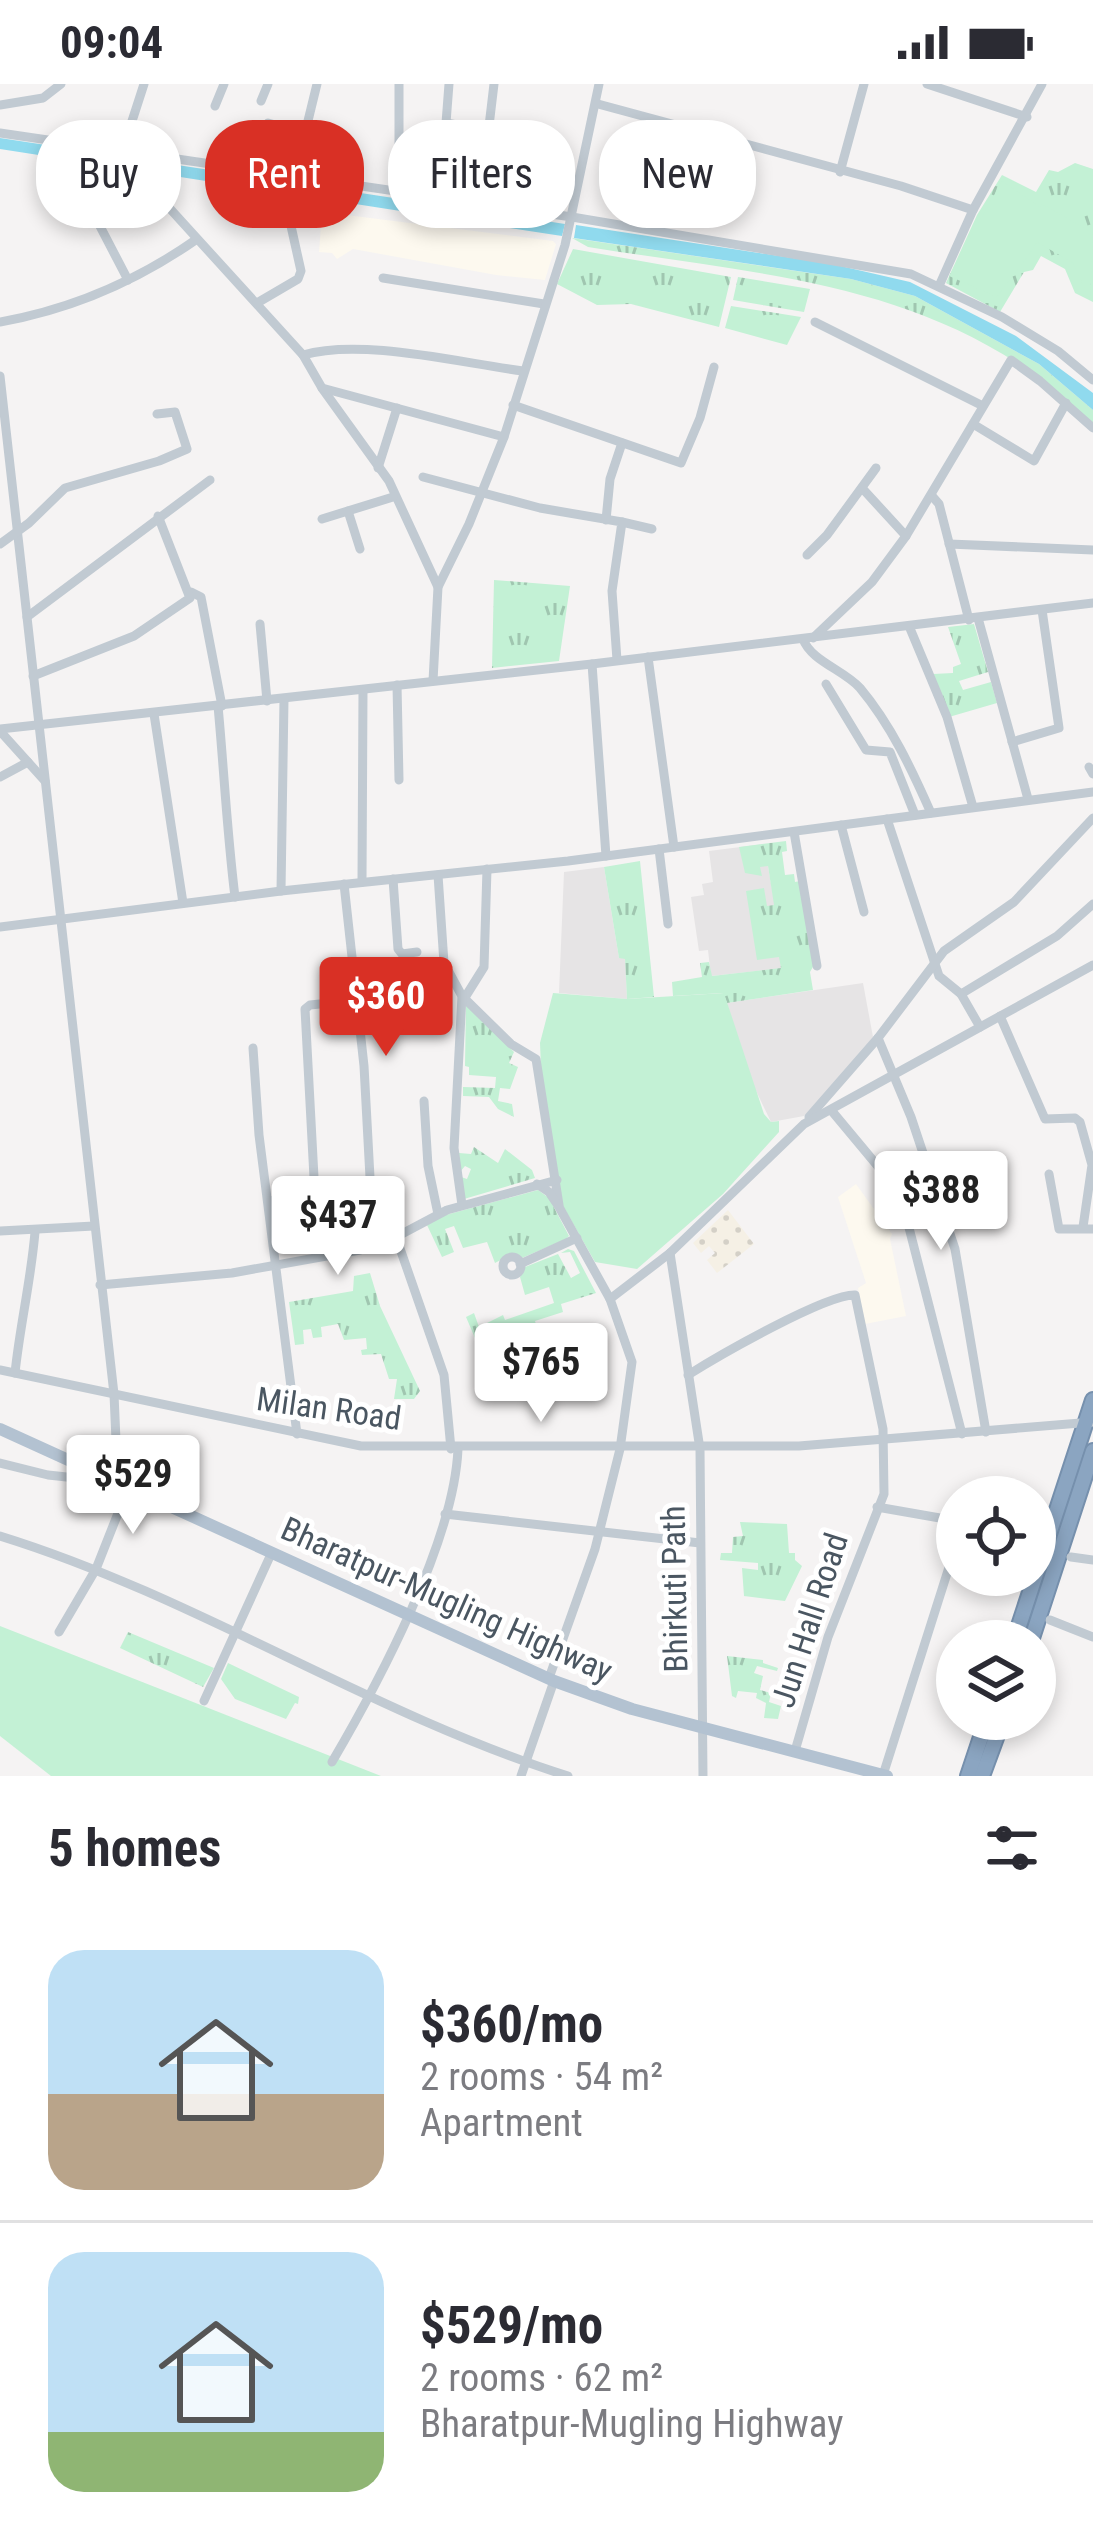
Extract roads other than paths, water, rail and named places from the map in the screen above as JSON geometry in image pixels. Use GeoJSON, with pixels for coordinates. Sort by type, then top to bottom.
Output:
{"type":"FeatureCollection","features":[{"type":"Feature","properties":{"kind":"highway"},"geometry":{"type":"LineString","coordinates":[[1021,1620],[1090,1423],[1093,1400]]}},
{"type":"Feature","properties":{"kind":"highway"},"geometry":{"type":"LineString","coordinates":[[1038,1620],[1093,1451]]}},
{"type":"Feature","properties":{"kind":"highway"},"geometry":{"type":"LineString","coordinates":[[968,1776],[980,1740]]}},
{"type":"Feature","properties":{"kind":"highway"},"geometry":{"type":"LineString","coordinates":[[982,1776],[995,1740]]}},
{"type":"Feature","properties":{"kind":"main road","name":"Bharatpur-Mugling Highway"},"geometry":{"type":"LineString","coordinates":[[0,1429],[552,1679],[632,1709],[885,1775]]}},
{"type":"Feature","properties":{"kind":"street"},"geometry":{"type":"LineString","coordinates":[[0,105],[43,98],[61,84]]}},
{"type":"Feature","properties":{"kind":"street"},"geometry":{"type":"LineString","coordinates":[[131,120],[144,84]]}},
{"type":"Feature","properties":{"kind":"street"},"geometry":{"type":"LineString","coordinates":[[215,106],[224,84]]}},
{"type":"Feature","properties":{"kind":"street"},"geometry":{"type":"LineString","coordinates":[[261,101],[268,84]]}},
{"type":"Feature","properties":{"kind":"street"},"geometry":{"type":"LineString","coordinates":[[309,120],[317,84]]}},
{"type":"Feature","properties":{"kind":"street"},"geometry":{"type":"LineString","coordinates":[[399,84],[399,120]]}},
{"type":"Feature","properties":{"kind":"street"},"geometry":{"type":"LineString","coordinates":[[446,120],[449,84]]}},
{"type":"Feature","properties":{"kind":"street"},"geometry":{"type":"LineString","coordinates":[[490,120],[494,84]]}},
{"type":"Feature","properties":{"kind":"street"},"geometry":{"type":"LineString","coordinates":[[575,205],[599,84]]}},
{"type":"Feature","properties":{"kind":"street"},"geometry":{"type":"LineString","coordinates":[[840,172],[864,84]]}},
{"type":"Feature","properties":{"kind":"street"},"geometry":{"type":"LineString","coordinates":[[927,84],[1027,117]]}},
{"type":"Feature","properties":{"kind":"street"},"geometry":{"type":"LineString","coordinates":[[939,286],[974,209],[1042,84]]}},
{"type":"Feature","properties":{"kind":"street"},"geometry":{"type":"LineString","coordinates":[[598,104],[974,209]]}},
{"type":"Feature","properties":{"kind":"street"},"geometry":{"type":"LineString","coordinates":[[0,133],[36,138]]}},
{"type":"Feature","properties":{"kind":"street"},"geometry":{"type":"LineString","coordinates":[[181,161],[388,191]]}},
{"type":"Feature","properties":{"kind":"street"},"geometry":{"type":"LineString","coordinates":[[575,218],[911,274],[1058,351],[1093,380]]}},
{"type":"Feature","properties":{"kind":"street"},"geometry":{"type":"LineString","coordinates":[[181,219],[303,355],[388,481],[438,586]]}},
{"type":"Feature","properties":{"kind":"street"},"geometry":{"type":"LineString","coordinates":[[101,228],[128,280]]}},
{"type":"Feature","properties":{"kind":"street"},"geometry":{"type":"LineString","coordinates":[[257,303],[298,279],[302,271],[292,228]]}},
{"type":"Feature","properties":{"kind":"street"},"geometry":{"type":"LineString","coordinates":[[433,681],[438,586],[504,436],[569,228]]}},
{"type":"Feature","properties":{"kind":"street"},"geometry":{"type":"LineString","coordinates":[[0,322],[57,310],[128,280],[197,239]]}},
{"type":"Feature","properties":{"kind":"street"},"geometry":{"type":"LineString","coordinates":[[383,278],[544,304]]}},
{"type":"Feature","properties":{"kind":"street"},"geometry":{"type":"LineString","coordinates":[[814,322],[983,406]]}},
{"type":"Feature","properties":{"kind":"street"},"geometry":{"type":"LineString","coordinates":[[303,355],[327,348],[356,348],[523,371]]}},
{"type":"Feature","properties":{"kind":"street"},"geometry":{"type":"LineString","coordinates":[[808,638],[872,582],[906,536],[1011,360],[1093,428]]}},
{"type":"Feature","properties":{"kind":"street"},"geometry":{"type":"LineString","coordinates":[[513,405],[681,463],[714,367]]}},
{"type":"Feature","properties":{"kind":"street"},"geometry":{"type":"LineString","coordinates":[[0,376],[118,1464],[113,1482],[48,1475],[0,1462]]}},
{"type":"Feature","properties":{"kind":"street"},"geometry":{"type":"LineString","coordinates":[[322,388],[504,436]]}},
{"type":"Feature","properties":{"kind":"street"},"geometry":{"type":"LineString","coordinates":[[973,424],[1034,461],[1066,403]]}},
{"type":"Feature","properties":{"kind":"street"},"geometry":{"type":"LineString","coordinates":[[378,468],[397,408]]}},
{"type":"Feature","properties":{"kind":"street"},"geometry":{"type":"LineString","coordinates":[[0,544],[64,488],[187,449],[175,412],[157,414]]}},
{"type":"Feature","properties":{"kind":"street"},"geometry":{"type":"LineString","coordinates":[[606,520],[610,479],[622,443]]}},
{"type":"Feature","properties":{"kind":"street"},"geometry":{"type":"LineString","coordinates":[[807,555],[876,468]]}},
{"type":"Feature","properties":{"kind":"street"},"geometry":{"type":"LineString","coordinates":[[423,477],[652,529]]}},
{"type":"Feature","properties":{"kind":"street"},"geometry":{"type":"LineString","coordinates":[[27,617],[210,480]]}},
{"type":"Feature","properties":{"kind":"street"},"geometry":{"type":"LineString","coordinates":[[862,488],[906,536]]}},
{"type":"Feature","properties":{"kind":"street"},"geometry":{"type":"LineString","coordinates":[[322,519],[393,496]]}},
{"type":"Feature","properties":{"kind":"street"},"geometry":{"type":"LineString","coordinates":[[932,496],[939,504],[1028,799]]}},
{"type":"Feature","properties":{"kind":"street"},"geometry":{"type":"LineString","coordinates":[[348,511],[360,549]]}},
{"type":"Feature","properties":{"kind":"street"},"geometry":{"type":"LineString","coordinates":[[158,516],[172,560],[190,592],[202,597],[220,706],[235,897]]}},
{"type":"Feature","properties":{"kind":"street"},"geometry":{"type":"LineString","coordinates":[[617,660],[612,591],[622,522]]}},
{"type":"Feature","properties":{"kind":"street"},"geometry":{"type":"LineString","coordinates":[[949,544],[1093,550]]}},
{"type":"Feature","properties":{"kind":"street"},"geometry":{"type":"LineString","coordinates":[[33,676],[134,636],[181,607],[190,592]]}},
{"type":"Feature","properties":{"kind":"street"},"geometry":{"type":"LineString","coordinates":[[0,730],[1093,603]]}},
{"type":"Feature","properties":{"kind":"street"},"geometry":{"type":"LineString","coordinates":[[1012,742],[1059,728],[1042,610]]}},
{"type":"Feature","properties":{"kind":"street"},"geometry":{"type":"LineString","coordinates":[[260,624],[267,701]]}},
{"type":"Feature","properties":{"kind":"street"},"geometry":{"type":"LineString","coordinates":[[909,626],[947,717],[974,807]]}},
{"type":"Feature","properties":{"kind":"street"},"geometry":{"type":"LineString","coordinates":[[808,638],[809,650],[851,679],[868,698],[905,757],[931,813]]}},
{"type":"Feature","properties":{"kind":"street"},"geometry":{"type":"LineString","coordinates":[[648,656],[674,848]]}},
{"type":"Feature","properties":{"kind":"street"},"geometry":{"type":"LineString","coordinates":[[592,664],[606,856]]}},
{"type":"Feature","properties":{"kind":"street"},"geometry":{"type":"LineString","coordinates":[[826,684],[866,750],[890,752],[915,815]]}},
{"type":"Feature","properties":{"kind":"street"},"geometry":{"type":"LineString","coordinates":[[397,686],[399,780]]}},
{"type":"Feature","properties":{"kind":"street"},"geometry":{"type":"LineString","coordinates":[[362,882],[363,690]]}},
{"type":"Feature","properties":{"kind":"street"},"geometry":{"type":"LineString","coordinates":[[281,891],[284,699]]}},
{"type":"Feature","properties":{"kind":"street"},"geometry":{"type":"LineString","coordinates":[[154,714],[183,903]]}},
{"type":"Feature","properties":{"kind":"street"},"geometry":{"type":"LineString","coordinates":[[0,730],[45,782]]}},
{"type":"Feature","properties":{"kind":"street"},"geometry":{"type":"LineString","coordinates":[[0,777],[28,762]]}},
{"type":"Feature","properties":{"kind":"street"},"geometry":{"type":"LineString","coordinates":[[0,927],[674,848],[1093,792]]}},
{"type":"Feature","properties":{"kind":"street"},"geometry":{"type":"LineString","coordinates":[[610,1299],[670,1252],[804,1124],[944,951],[1014,902],[1093,818]]}},
{"type":"Feature","properties":{"kind":"street"},"geometry":{"type":"LineString","coordinates":[[887,819],[940,976],[961,994],[980,1027]]}},
{"type":"Feature","properties":{"kind":"street"},"geometry":{"type":"LineString","coordinates":[[841,825],[865,912]]}},
{"type":"Feature","properties":{"kind":"street"},"geometry":{"type":"LineString","coordinates":[[794,832],[817,965]]}},
{"type":"Feature","properties":{"kind":"street"},"geometry":{"type":"LineString","coordinates":[[658,849],[668,924]]}},
{"type":"Feature","properties":{"kind":"street"},"geometry":{"type":"LineString","coordinates":[[462,1205],[454,1148],[463,997],[484,967],[487,869]]}},
{"type":"Feature","properties":{"kind":"street"},"geometry":{"type":"LineString","coordinates":[[438,874],[444,963],[463,997],[511,1044],[536,1059],[559,1208]]}},
{"type":"Feature","properties":{"kind":"street"},"geometry":{"type":"LineString","coordinates":[[393,879],[398,949],[402,954],[417,952]]}},
{"type":"Feature","properties":{"kind":"street"},"geometry":{"type":"LineString","coordinates":[[332,1762],[406,1616],[445,1514],[455,1449],[444,1376],[418,1291],[371,1196],[358,1000],[344,884]]}},
{"type":"Feature","properties":{"kind":"street"},"geometry":{"type":"LineString","coordinates":[[961,994],[1057,936],[1093,904]]}},
{"type":"Feature","properties":{"kind":"street"},"geometry":{"type":"LineString","coordinates":[[804,1124],[1093,965]]}},
{"type":"Feature","properties":{"kind":"street"},"geometry":{"type":"LineString","coordinates":[[314,1196],[305,1010],[310,1005],[358,1000]]}},
{"type":"Feature","properties":{"kind":"street"},"geometry":{"type":"LineString","coordinates":[[1000,1016],[1045,1120],[1076,1118],[1081,1122],[1092,1165],[1088,1228],[1058,1228],[1049,1174]]}},
{"type":"Feature","properties":{"kind":"street"},"geometry":{"type":"LineString","coordinates":[[878,1038],[955,1249],[986,1432]]}},
{"type":"Feature","properties":{"kind":"street"},"geometry":{"type":"LineString","coordinates":[[254,1048],[297,1434]]}},
{"type":"Feature","properties":{"kind":"street"},"geometry":{"type":"LineString","coordinates":[[424,1101],[428,1166],[438,1214]]}},
{"type":"Feature","properties":{"kind":"street"},"geometry":{"type":"LineString","coordinates":[[830,1110],[881,1170],[906,1216],[962,1435]]}},
{"type":"Feature","properties":{"kind":"street"},"geometry":{"type":"LineString","coordinates":[[100,1286],[276,1266],[390,1240],[462,1205],[557,1180]]}},
{"type":"Feature","properties":{"kind":"street"},"geometry":{"type":"LineString","coordinates":[[521,1776],[599,1532],[620,1449],[632,1363],[610,1299],[549,1192],[536,1184]]}},
{"type":"Feature","properties":{"kind":"street"},"geometry":{"type":"LineString","coordinates":[[268,1201],[371,1196]]}},
{"type":"Feature","properties":{"kind":"street"},"geometry":{"type":"LineString","coordinates":[[881,1221],[906,1216]]}},
{"type":"Feature","properties":{"kind":"street"},"geometry":{"type":"LineString","coordinates":[[0,1231],[94,1226]]}},
{"type":"Feature","properties":{"kind":"street"},"geometry":{"type":"LineString","coordinates":[[14,1373],[30,1292],[35,1232]]}},
{"type":"Feature","properties":{"kind":"street"},"geometry":{"type":"LineString","coordinates":[[520,1264],[577,1238]]}},
{"type":"Feature","properties":{"kind":"street","name":"Bhirkuti Path"},"geometry":{"type":"LineString","coordinates":[[670,1252],[700,1449],[703,1776]]}},
{"type":"Feature","properties":{"kind":"street","name":"Jun Hall Road"},"geometry":{"type":"LineString","coordinates":[[688,1375],[855,1295],[884,1442],[884,1494],[828,1636],[795,1751]]}},
{"type":"Feature","properties":{"kind":"street","name":"Milan Road"},"geometry":{"type":"LineString","coordinates":[[0,1370],[361,1446],[700,1449],[884,1442],[1090,1423]]}},
{"type":"Feature","properties":{"kind":"street"},"geometry":{"type":"LineString","coordinates":[[59,1632],[96,1569],[128,1488]]}},
{"type":"Feature","properties":{"kind":"street","name":"Jun Hall Road"},"geometry":{"type":"LineString","coordinates":[[877,1507],[936,1517]]}},
{"type":"Feature","properties":{"kind":"street"},"geometry":{"type":"LineString","coordinates":[[445,1514],[700,1543]]}},
{"type":"Feature","properties":{"kind":"street"},"geometry":{"type":"LineString","coordinates":[[0,1535],[96,1569],[369,1696],[526,1763],[568,1776]]}},
{"type":"Feature","properties":{"kind":"street"},"geometry":{"type":"LineString","coordinates":[[204,1701],[272,1552]]}},
{"type":"Feature","properties":{"kind":"street"},"geometry":{"type":"LineString","coordinates":[[1071,1557],[1093,1559]]}},
{"type":"Feature","properties":{"kind":"street"},"geometry":{"type":"LineString","coordinates":[[885,1775],[940,1596]]}},
{"type":"Feature","properties":{"kind":"street"},"geometry":{"type":"LineString","coordinates":[[1056,1623],[1093,1637]]}},
{"type":"Feature","properties":{"kind":"water"},"geometry":{"type":"Polygon","coordinates":[[[0,138],[36,143],[36,155],[0,149],[0,138]]]}},
{"type":"Feature","properties":{"kind":"water"},"geometry":{"type":"Polygon","coordinates":[[[181,166],[205,169],[205,181],[181,177],[181,166]]]}},
{"type":"Feature","properties":{"kind":"water"},"geometry":{"type":"Polygon","coordinates":[[[364,193],[388,197],[388,209],[364,205],[364,193]]]}},
{"type":"Feature","properties":{"kind":"water"},"geometry":{"type":"Polygon","coordinates":[[[576,225],[832,264],[910,282],[1016,336],[1093,393],[1093,410],[1039,364],[915,296],[851,279],[574,238],[576,225]]]}},
{"type":"Feature","properties":{"kind":"water"},"geometry":{"type":"Polygon","coordinates":[[[510,228],[564,228],[562,236],[510,228]]]}}]}
